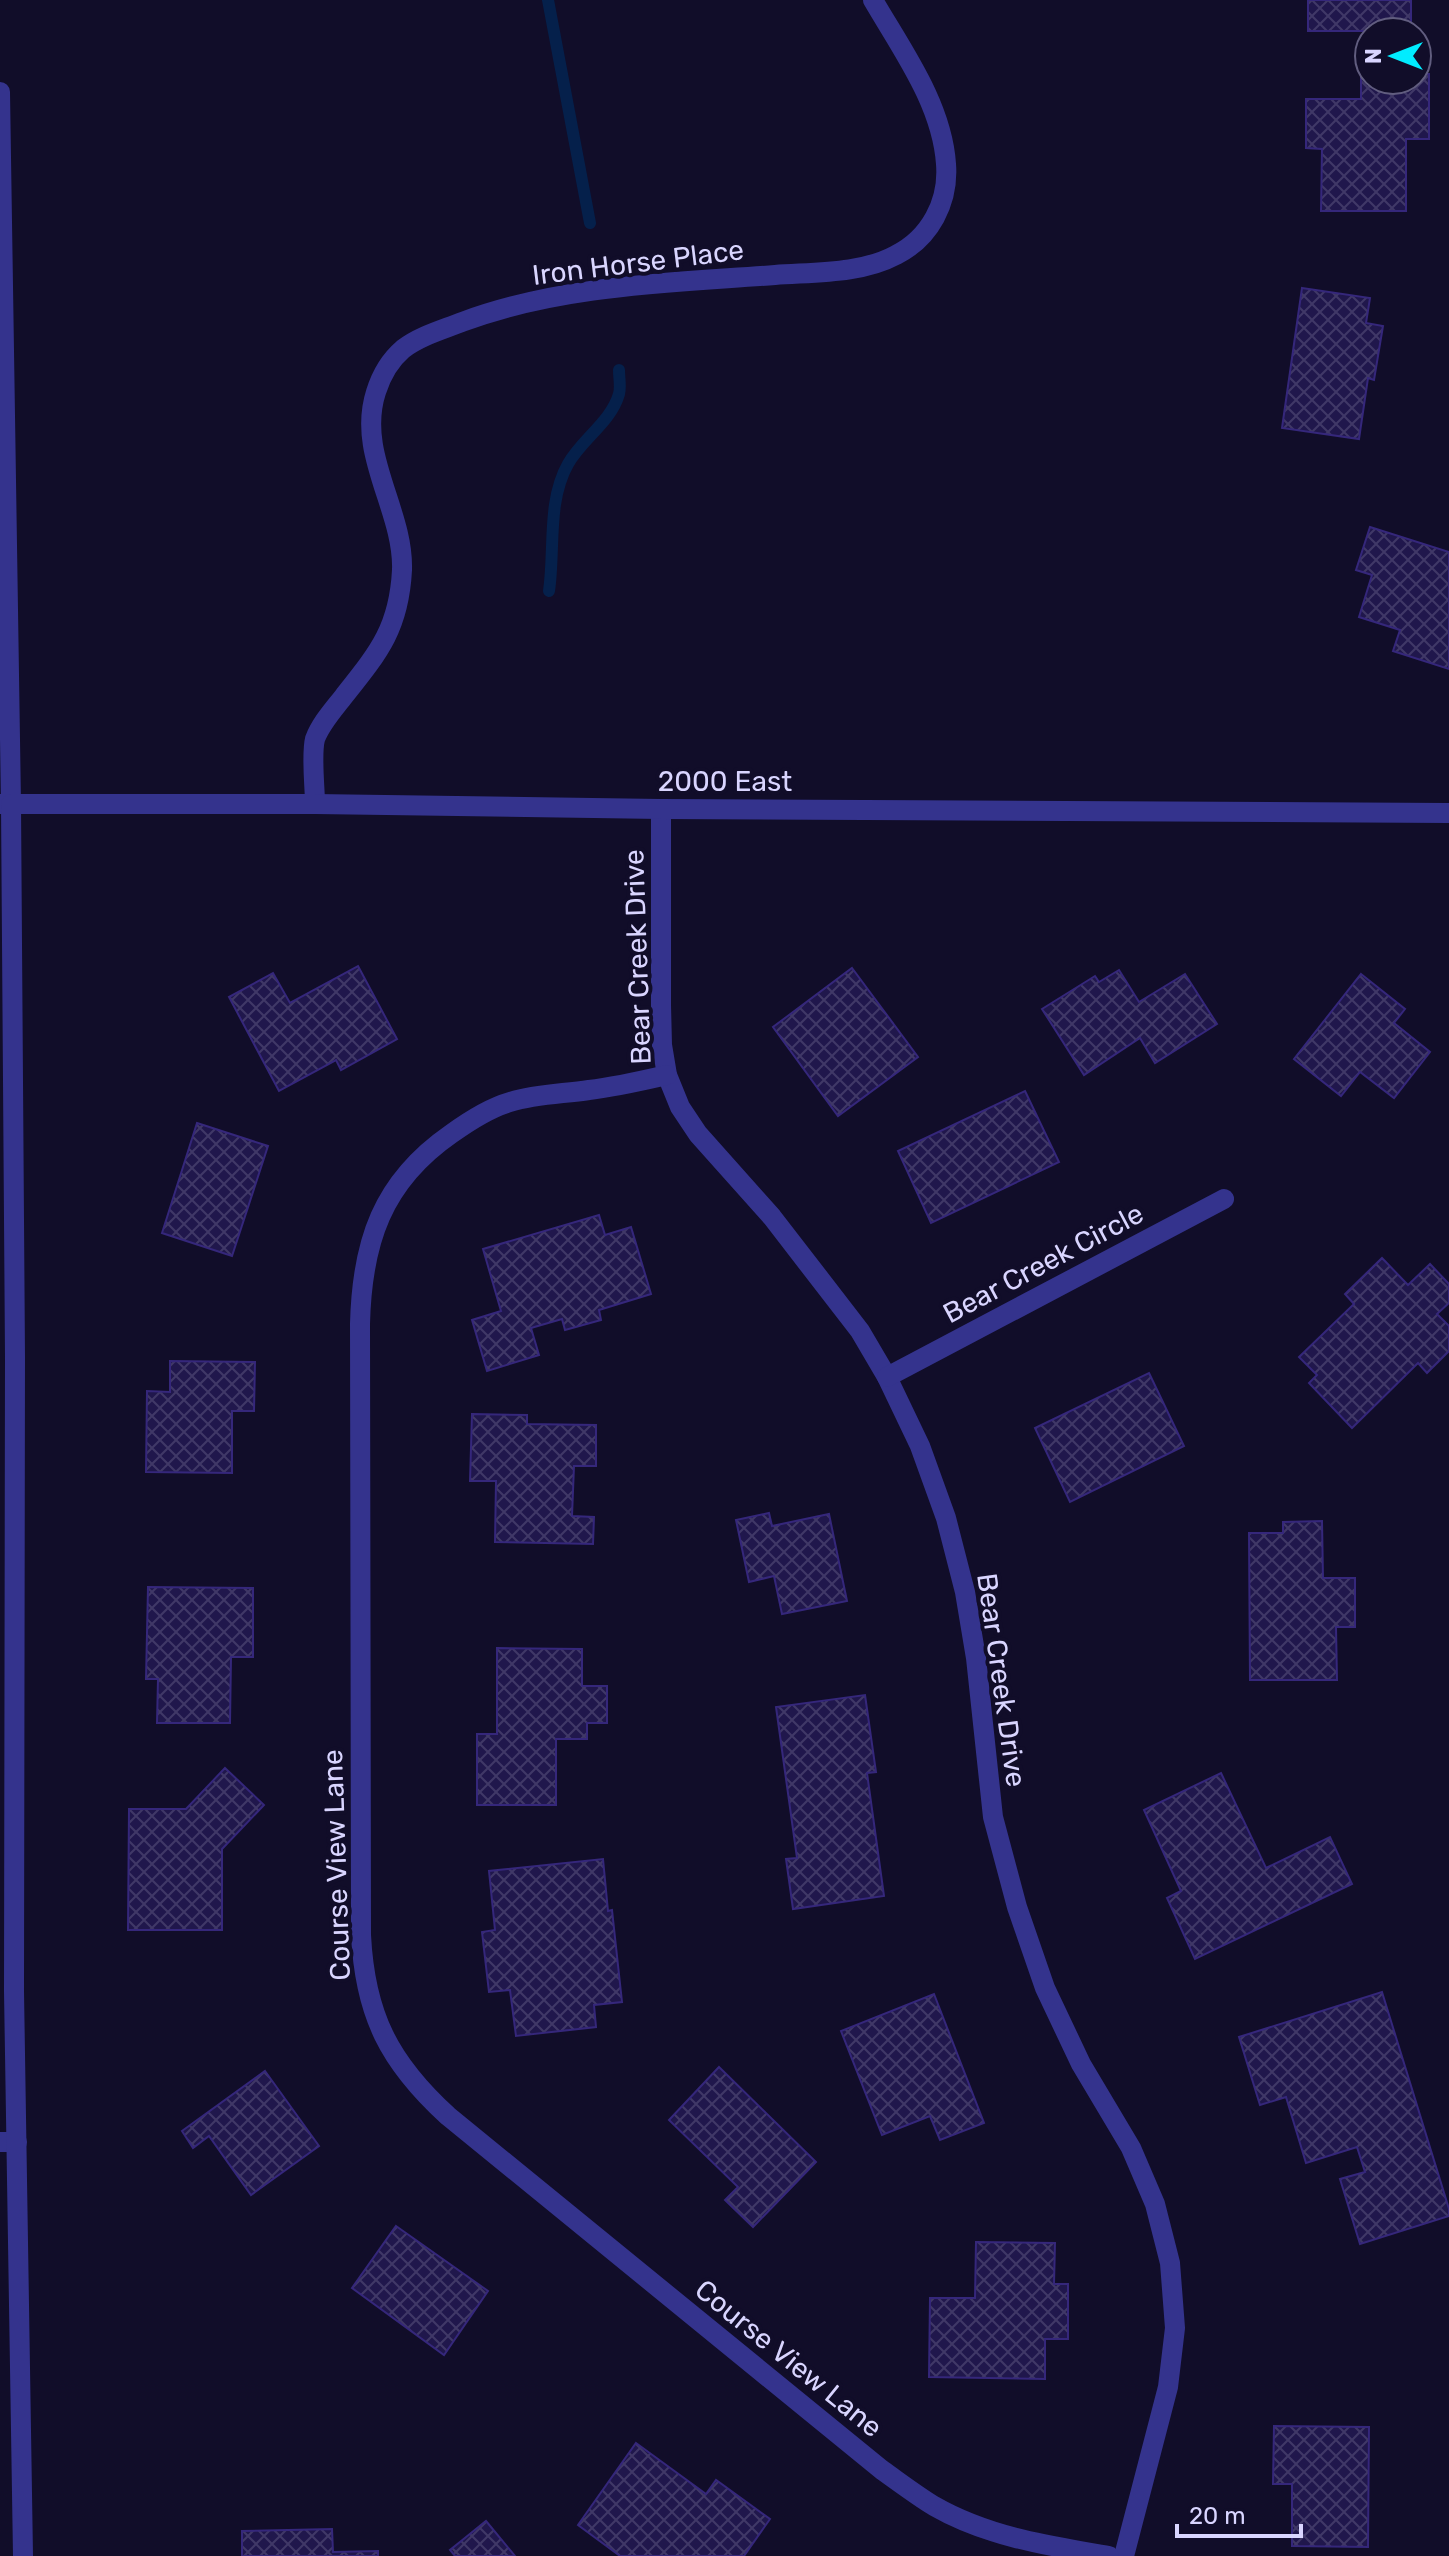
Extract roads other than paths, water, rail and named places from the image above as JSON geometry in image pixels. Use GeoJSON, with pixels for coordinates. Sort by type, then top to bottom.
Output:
{"type":"FeatureCollection","features":[{"type":"Feature","properties":{"kind":"street","name":"Iron Horse Place"},"geometry":{"type":"LineString","coordinates":[[315,804],[315,741],[326,720],[375,658],[390,630],[400,600],[402,564],[371,430],[372,402],[381,374],[401,351],[423,336],[484,314],[546,298],[647,284],[838,271],[896,256],[920,239],[935,218],[946,192],[947,164],[940,132],[921,82],[873,0]]}},
{"type":"Feature","properties":{"kind":"street"},"geometry":{"type":"LineString","coordinates":[[0,92],[14,1991],[8,2142],[23,2556]]}},
{"type":"Feature","properties":{"kind":"street","name":"2000 East"},"geometry":{"type":"LineString","coordinates":[[6,804],[1449,813]]}},
{"type":"Feature","properties":{"kind":"street","name":"Bear Creek Drive"},"geometry":{"type":"LineString","coordinates":[[661,809],[661,1005],[662,1045],[667,1075],[680,1107],[698,1134],[772,1217],[860,1331],[887,1377],[920,1446],[946,1518],[965,1592],[976,1658],[993,1817],[1017,1907],[1045,1988],[1081,2064],[1131,2148],[1155,2204],[1170,2263],[1175,2328],[1168,2387],[1124,2556]]}},
{"type":"Feature","properties":{"kind":"street","name":"Course View Lane"},"geometry":{"type":"LineString","coordinates":[[667,1075],[508,1103],[470,1120],[436,1144],[406,1173],[377,1219],[369,1244],[360,1324],[361,1873],[363,1970],[370,2004],[400,2065],[421,2092],[882,2470],[935,2507],[994,2532],[1025,2541],[1109,2556]]}},
{"type":"Feature","properties":{"kind":"street","name":"Bear Creek Circle"},"geometry":{"type":"LineString","coordinates":[[887,1377],[1224,1199]]}},
{"type":"Feature","properties":{"kind":"waterway"},"geometry":{"type":"LineString","coordinates":[[548,0],[590,223]]}},
{"type":"Feature","properties":{"kind":"waterway"},"geometry":{"type":"LineString","coordinates":[[549,591],[554,510],[561,478],[574,455],[615,404],[620,391],[619,370]]}}]}
